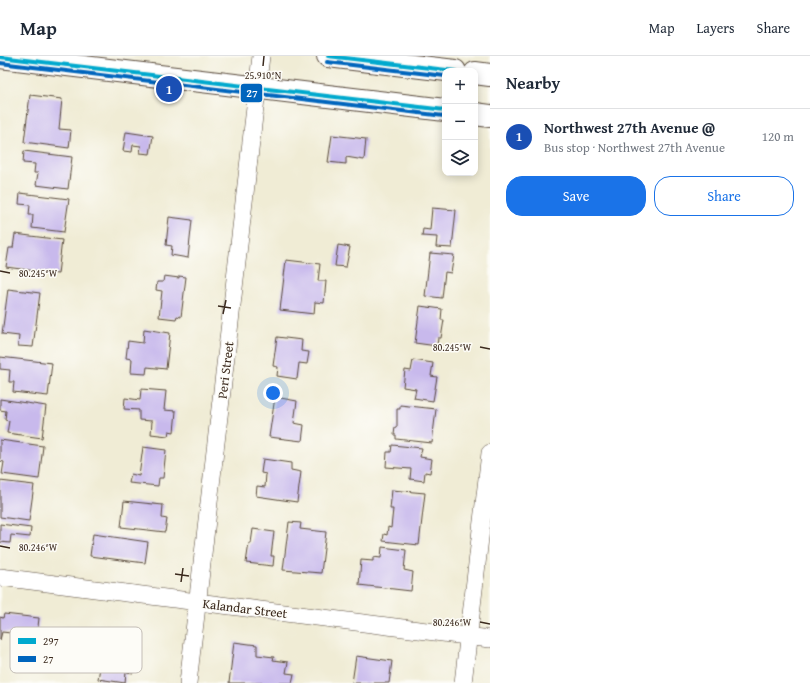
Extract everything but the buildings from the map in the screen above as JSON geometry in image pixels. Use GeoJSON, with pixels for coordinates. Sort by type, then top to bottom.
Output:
{"type":"FeatureCollection","features":[{"type":"Feature","properties":{"kind":"main road"},"geometry":{"type":"LineString","coordinates":[[328,56],[442,69]]}},
{"type":"Feature","properties":{"kind":"main road"},"geometry":{"type":"LineString","coordinates":[[0,57],[442,110]]}},
{"type":"Feature","properties":{"kind":"main road"},"geometry":{"type":"LineString","coordinates":[[478,73],[490,75]]}},
{"type":"Feature","properties":{"kind":"main road"},"geometry":{"type":"LineString","coordinates":[[478,114],[490,116]]}},
{"type":"Feature","properties":{"kind":"street","name":"Peri Street"},"geometry":{"type":"LineString","coordinates":[[188,683],[261,56]]}},
{"type":"Feature","properties":{"kind":"street"},"geometry":{"type":"LineString","coordinates":[[463,683],[490,453]]}},
{"type":"Feature","properties":{"kind":"street","name":"Kalandar Street"},"geometry":{"type":"LineString","coordinates":[[0,577],[490,639]]}},
{"type":"Feature","properties":{"kind":"transit line","name":"297"},"geometry":{"type":"LineString","coordinates":[[328,56],[442,69]]}},
{"type":"Feature","properties":{"kind":"transit line","name":"297"},"geometry":{"type":"LineString","coordinates":[[0,57],[442,110]]}},
{"type":"Feature","properties":{"kind":"transit line","name":"27"},"geometry":{"type":"LineString","coordinates":[[327,62],[442,76]]}},
{"type":"Feature","properties":{"kind":"transit line","name":"27"},"geometry":{"type":"LineString","coordinates":[[0,63],[442,116]]}},
{"type":"Feature","properties":{"kind":"place","name":"Northwest 27th Avenue @"},"geometry":{"type":"Point","coordinates":[169,89]}}]}
